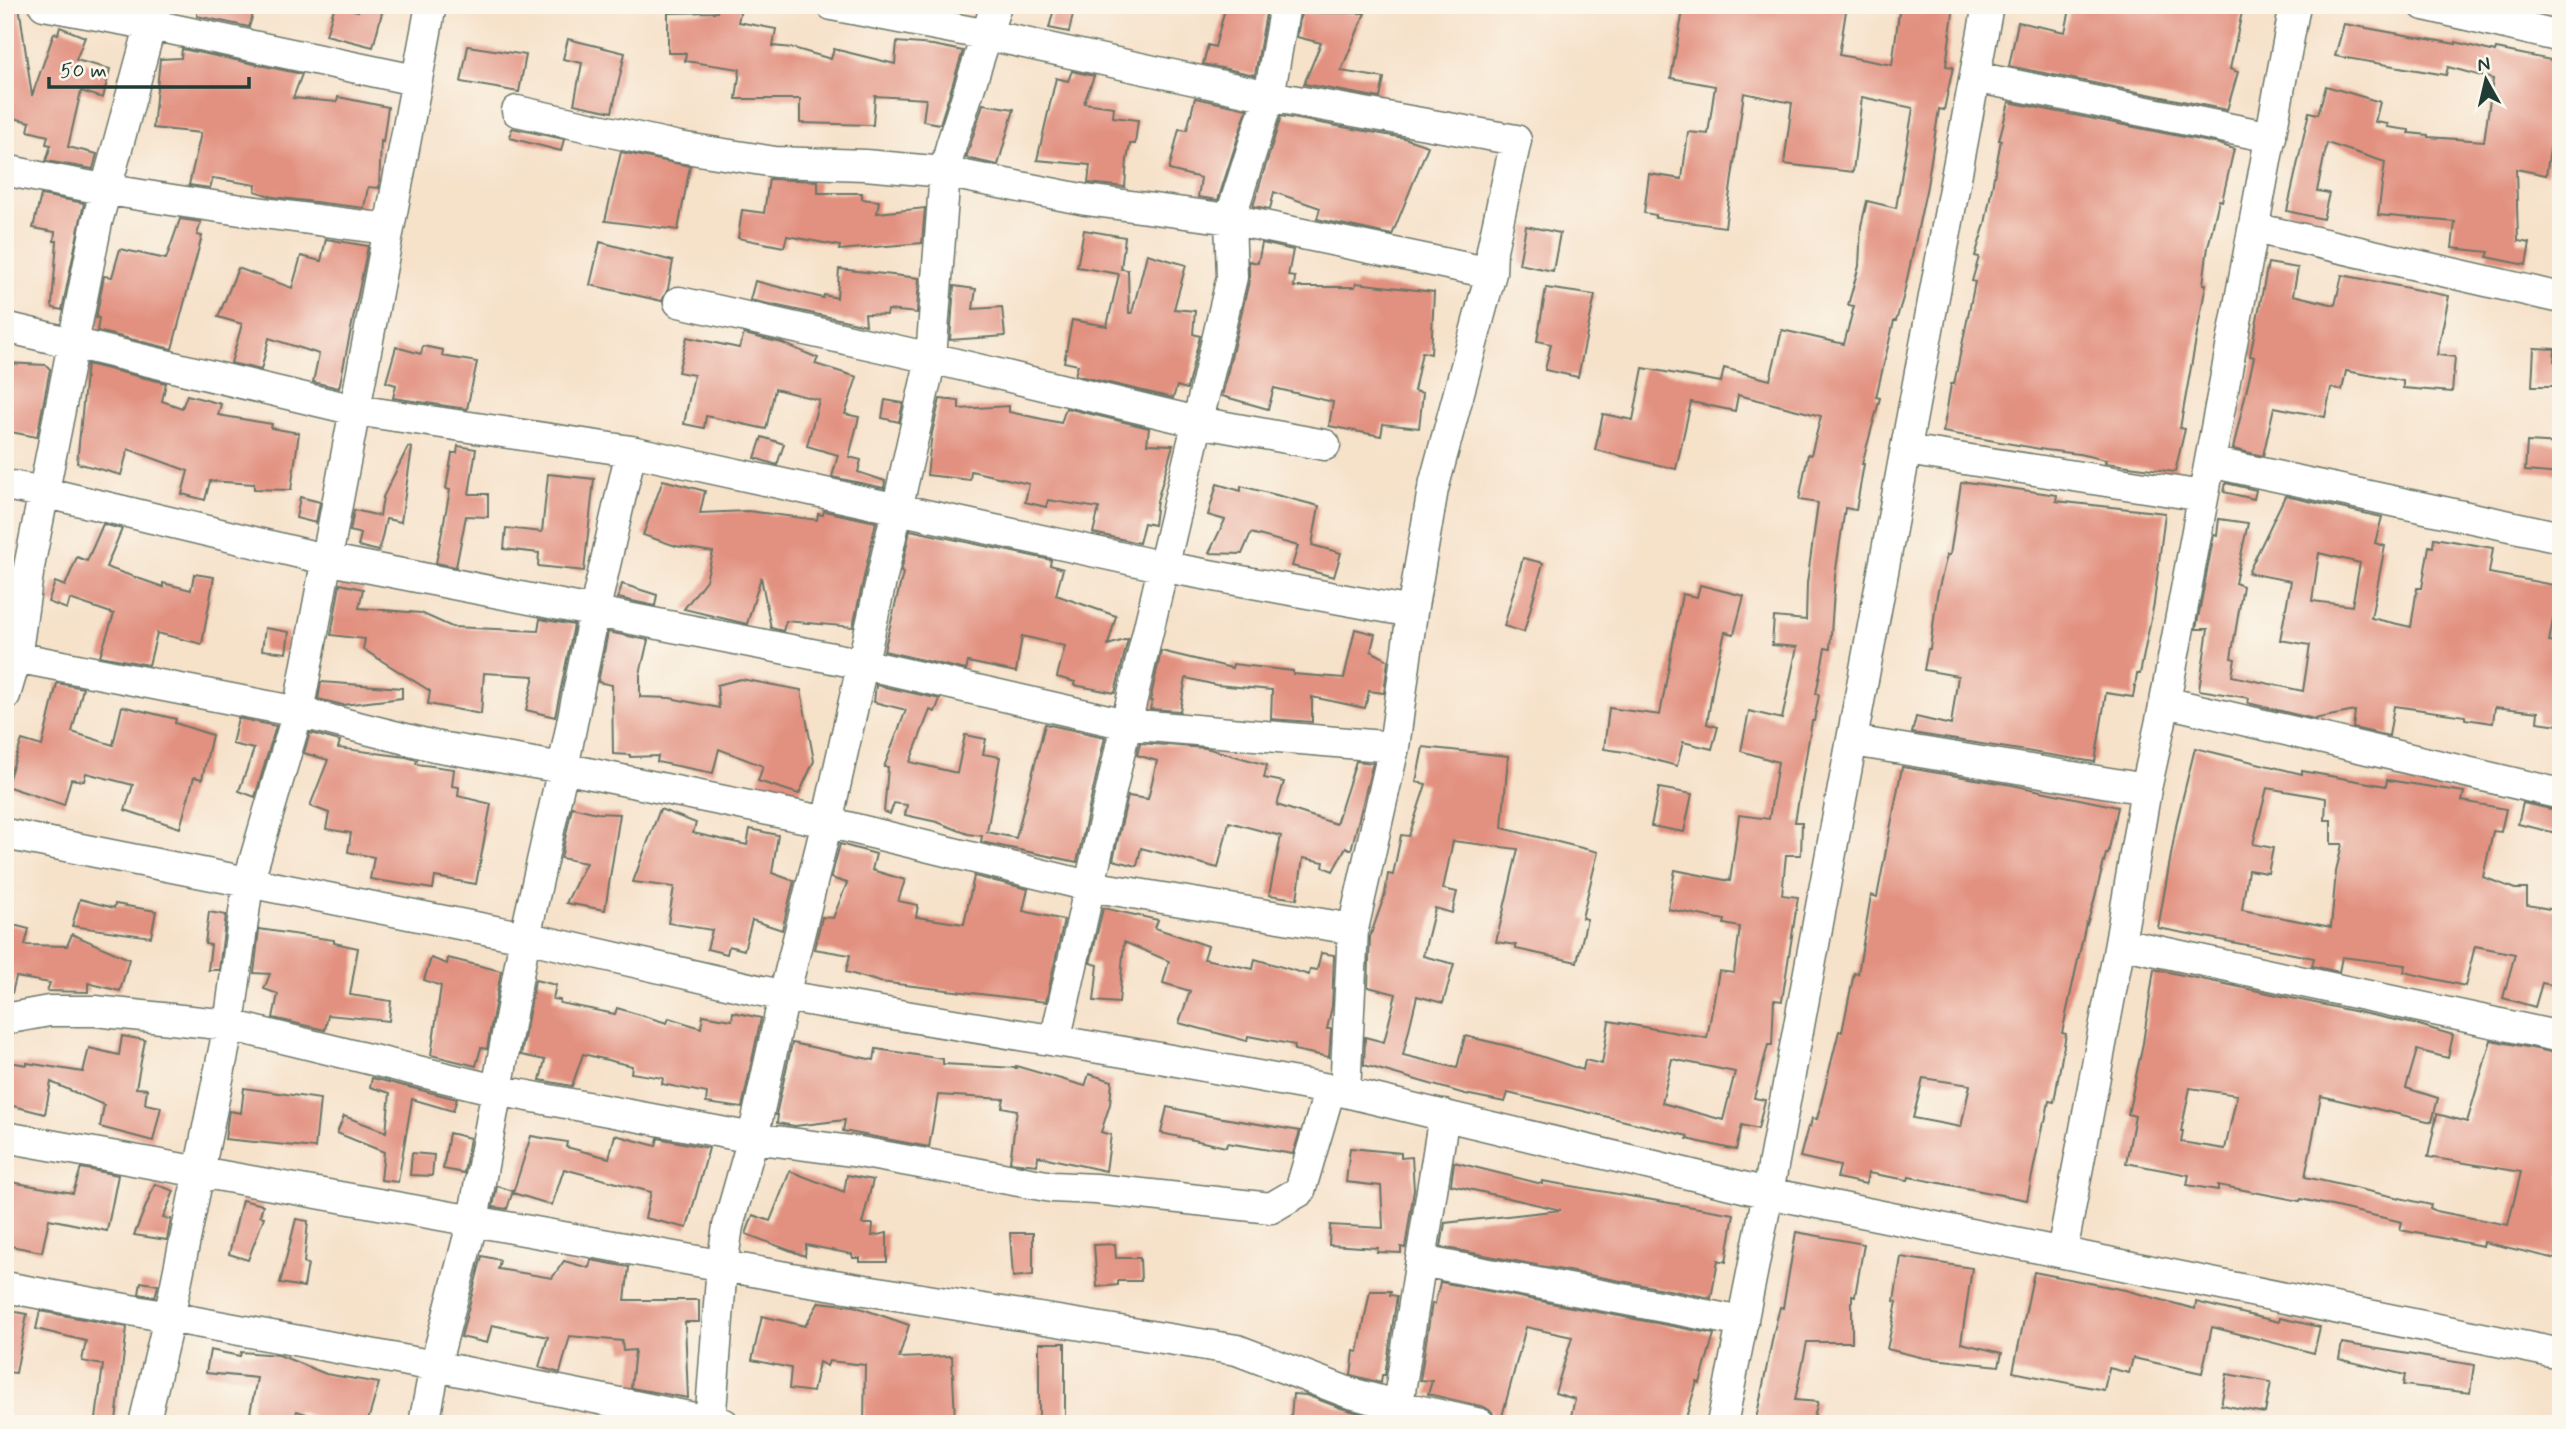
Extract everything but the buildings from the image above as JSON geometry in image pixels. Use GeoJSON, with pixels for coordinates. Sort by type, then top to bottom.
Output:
{"type":"FeatureCollection","features":[{"type":"Feature","properties":{"kind":"street"},"geometry":{"type":"LineString","coordinates":[[44,5],[154,15],[415,80]]}},
{"type":"Feature","properties":{"kind":"street"},"geometry":{"type":"LineString","coordinates":[[144,1424],[169,1318],[229,1025],[248,883],[298,712],[431,5]]}},
{"type":"Feature","properties":{"kind":"street"},"geometry":{"type":"LineString","coordinates":[[5,1019],[49,1011],[95,1011],[229,1025],[496,1090],[753,1138],[859,1152],[1052,1187],[1096,1189],[1271,1208],[1300,1191],[1338,1091],[1353,929],[1394,747],[1412,612],[1433,489],[1491,274],[1492,250],[1516,140],[1269,96],[988,35],[832,5]]}},
{"type":"Feature","properties":{"kind":"street"},"geometry":{"type":"LineString","coordinates":[[5,1287],[435,1366],[715,1423],[722,1265],[728,1226],[753,1138],[784,996],[827,822],[931,358],[945,173],[950,146],[996,5]]}},
{"type":"Feature","properties":{"kind":"street"},"geometry":{"type":"LineString","coordinates":[[1055,1041],[1126,724],[1232,277],[1230,219],[1269,96],[1285,5]]}},
{"type":"Feature","properties":{"kind":"street"},"geometry":{"type":"LineString","coordinates":[[1722,1424],[1769,1193],[1988,5]]}},
{"type":"Feature","properties":{"kind":"street"},"geometry":{"type":"LineString","coordinates":[[2062,1252],[2146,789],[2165,702],[2295,5]]}},
{"type":"Feature","properties":{"kind":"street"},"geometry":{"type":"LineString","coordinates":[[2424,5],[2453,8],[2561,37]]}},
{"type":"Feature","properties":{"kind":"street"},"geometry":{"type":"LineString","coordinates":[[5,695],[71,343],[97,222],[154,15]]}},
{"type":"Feature","properties":{"kind":"street"},"geometry":{"type":"LineString","coordinates":[[1975,77],[2271,137]]}},
{"type":"Feature","properties":{"kind":"street"},"geometry":{"type":"LineString","coordinates":[[517,111],[679,147],[775,162],[865,165],[945,173],[1086,200],[1230,219],[1491,274]]}},
{"type":"Feature","properties":{"kind":"street"},"geometry":{"type":"LineString","coordinates":[[5,170],[59,182],[227,209],[389,229]]}},
{"type":"Feature","properties":{"kind":"street"},"geometry":{"type":"LineString","coordinates":[[2254,228],[2561,298]]}},
{"type":"Feature","properties":{"kind":"street"},"geometry":{"type":"LineString","coordinates":[[679,302],[931,358],[1198,422],[1325,445]]}},
{"type":"Feature","properties":{"kind":"street"},"geometry":{"type":"LineString","coordinates":[[5,327],[355,411],[631,451],[1165,567],[1412,612]]}},
{"type":"Feature","properties":{"kind":"street"},"geometry":{"type":"LineString","coordinates":[[1906,450],[2203,496]]}},
{"type":"Feature","properties":{"kind":"street"},"geometry":{"type":"LineString","coordinates":[[424,1424],[435,1366],[473,1220],[525,937],[631,451]]}},
{"type":"Feature","properties":{"kind":"street"},"geometry":{"type":"LineString","coordinates":[[2210,462],[2561,537]]}},
{"type":"Feature","properties":{"kind":"street"},"geometry":{"type":"LineString","coordinates":[[5,485],[325,559],[863,664],[1126,724],[1394,747]]}},
{"type":"Feature","properties":{"kind":"street"},"geometry":{"type":"LineString","coordinates":[[11,657],[298,712],[433,746],[563,768],[827,822],[1089,886],[1353,929]]}},
{"type":"Feature","properties":{"kind":"street"},"geometry":{"type":"LineString","coordinates":[[2165,702],[2561,794]]}},
{"type":"Feature","properties":{"kind":"street"},"geometry":{"type":"LineString","coordinates":[[1853,741],[2146,789]]}},
{"type":"Feature","properties":{"kind":"street"},"geometry":{"type":"LineString","coordinates":[[5,834],[525,937],[784,996],[1338,1091],[1769,1193],[2561,1354]]}},
{"type":"Feature","properties":{"kind":"street"},"geometry":{"type":"LineString","coordinates":[[2120,943],[2561,1037]]}},
{"type":"Feature","properties":{"kind":"street"},"geometry":{"type":"LineString","coordinates":[[1397,1415],[1444,1115]]}},
{"type":"Feature","properties":{"kind":"street"},"geometry":{"type":"LineString","coordinates":[[5,1137],[722,1265],[1237,1350],[1346,1392],[1397,1415],[1480,1424]]}},
{"type":"Feature","properties":{"kind":"street"},"geometry":{"type":"LineString","coordinates":[[1421,1261],[1743,1322]]}}]}
